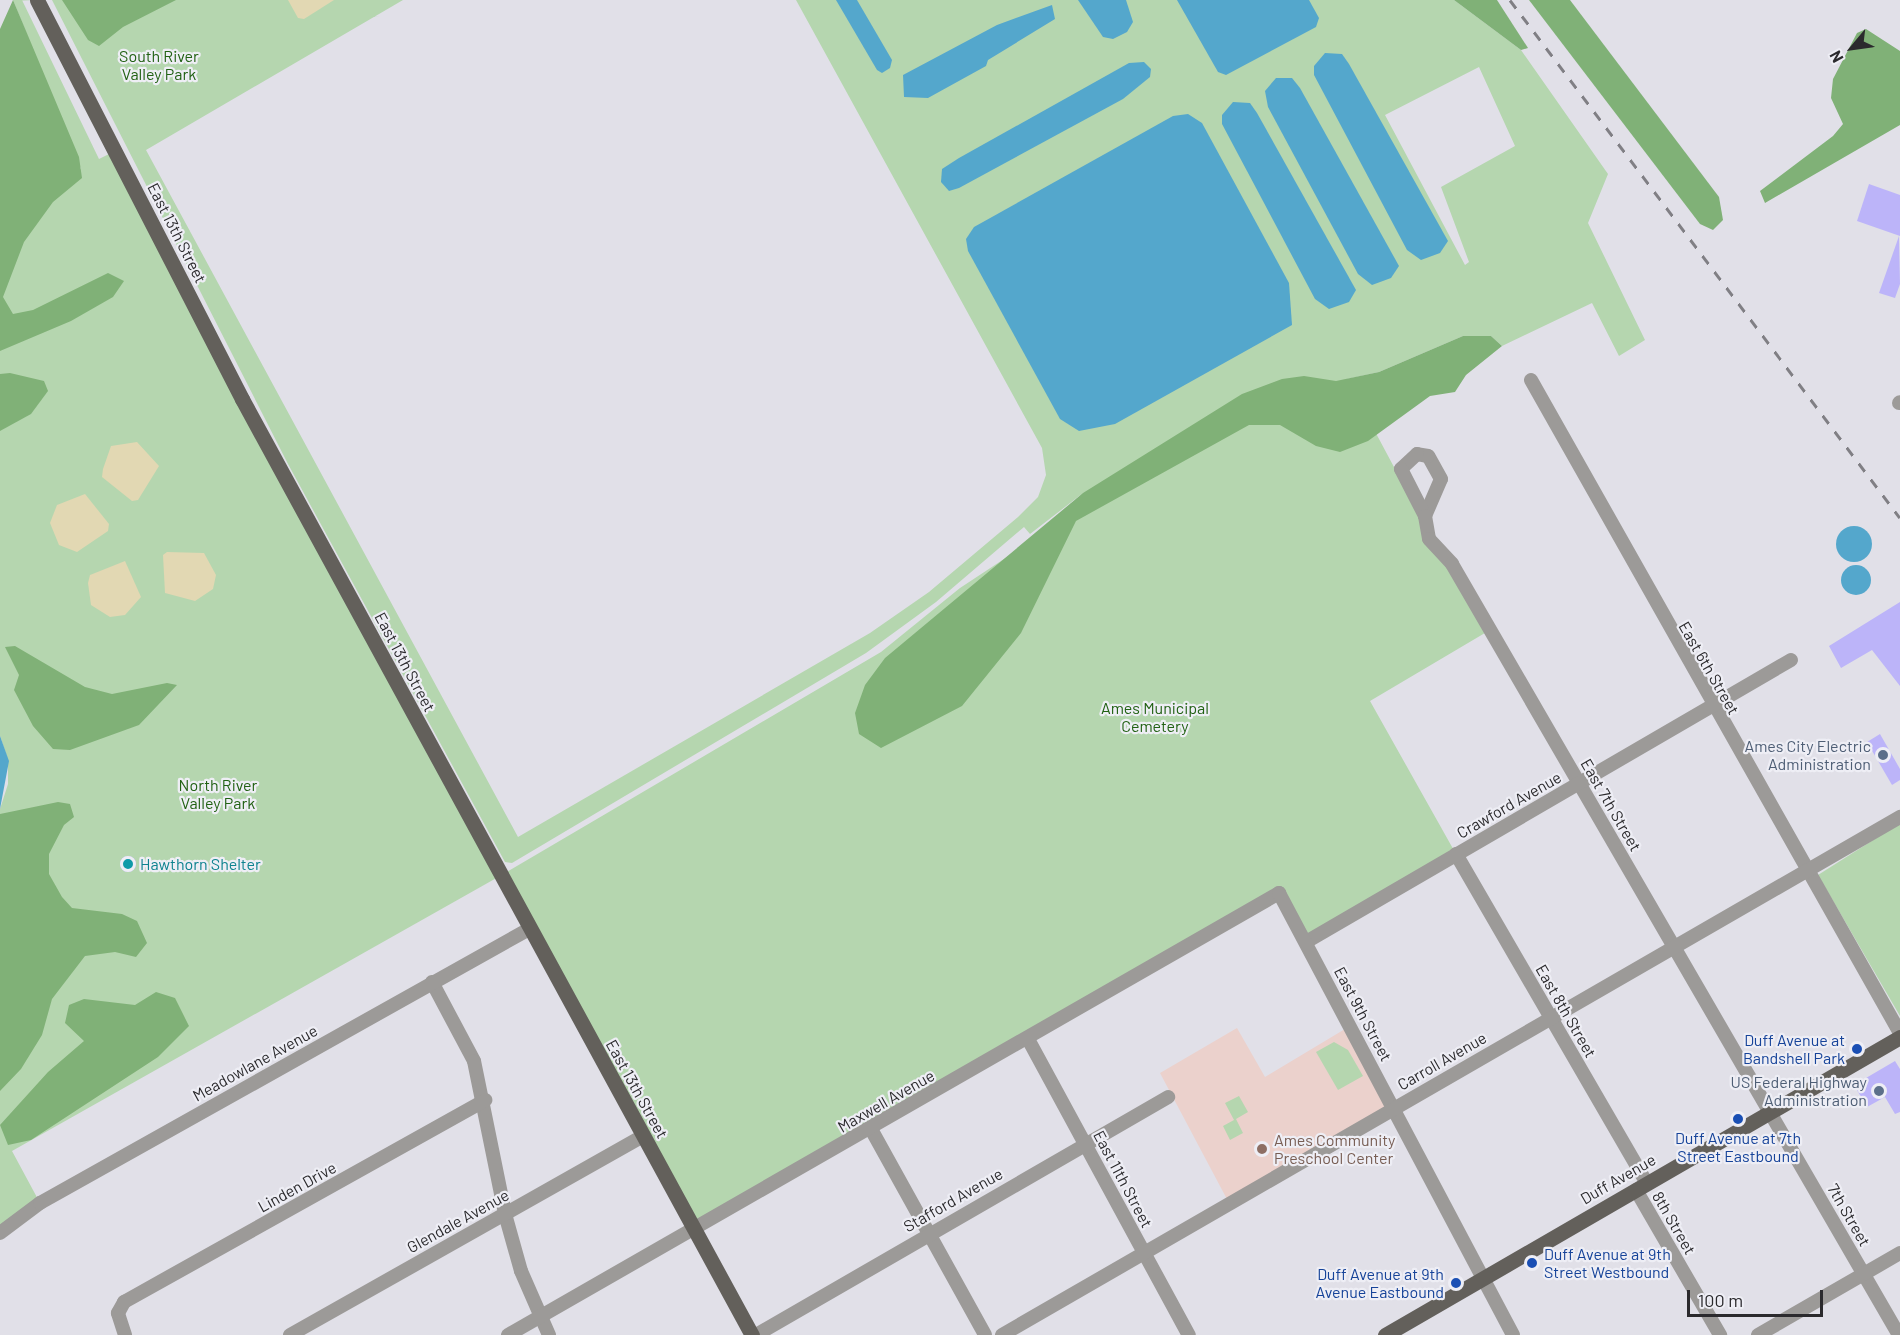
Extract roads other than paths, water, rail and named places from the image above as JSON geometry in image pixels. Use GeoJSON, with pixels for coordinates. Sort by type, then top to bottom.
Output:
{"type":"FeatureCollection","features":[{"type":"Feature","properties":{"kind":"main road","name":"East 13th Street"},"geometry":{"type":"LineString","coordinates":[[37,0],[242,399],[529,929],[754,1335]]}},
{"type":"Feature","properties":{"kind":"main road","name":"Duff Avenue"},"geometry":{"type":"LineString","coordinates":[[1385,1335],[1900,1035]]}},
{"type":"Feature","properties":{"kind":"street","name":"East 6th Street"},"geometry":{"type":"LineString","coordinates":[[1531,380],[1712,706],[1900,1035]]}},
{"type":"Feature","properties":{"kind":"street","name":"East 7th Street"},"geometry":{"type":"LineString","coordinates":[[1425,516],[1429,539],[1452,564],[1770,1112]]}},
{"type":"Feature","properties":{"kind":"street","name":"Crawford Avenue"},"geometry":{"type":"LineString","coordinates":[[1306,942],[1791,660]]}},
{"type":"Feature","properties":{"kind":"street","name":"Carroll Avenue"},"geometry":{"type":"LineString","coordinates":[[1002,1335],[1673,945],[1900,817]]}},
{"type":"Feature","properties":{"kind":"street","name":"East 8th Street"},"geometry":{"type":"LineString","coordinates":[[1456,854],[1551,1016],[1641,1187]]}},
{"type":"Feature","properties":{"kind":"street","name":"East 9th Street"},"geometry":{"type":"LineString","coordinates":[[1279,893],[1513,1335]]}},
{"type":"Feature","properties":{"kind":"street","name":"Maxwell Avenue"},"geometry":{"type":"LineString","coordinates":[[508,1335],[695,1231],[1279,893]]}},
{"type":"Feature","properties":{"kind":"street","name":"Meadowlane Avenue"},"geometry":{"type":"LineString","coordinates":[[0,1233],[40,1203],[529,929]]}},
{"type":"Feature","properties":{"kind":"street"},"geometry":{"type":"LineString","coordinates":[[432,982],[474,1060],[485,1100],[505,1214],[538,1317],[549,1335]]}},
{"type":"Feature","properties":{"kind":"street","name":"East 11th Street"},"geometry":{"type":"LineString","coordinates":[[1028,1039],[1189,1335]]}},
{"type":"Feature","properties":{"kind":"street","name":"Stafford Avenue"},"geometry":{"type":"LineString","coordinates":[[754,1335],[1168,1097]]}},
{"type":"Feature","properties":{"kind":"street","name":"Linden Drive"},"geometry":{"type":"LineString","coordinates":[[124,1335],[118,1313],[124,1302],[485,1100]]}},
{"type":"Feature","properties":{"kind":"street","name":"7th Street"},"geometry":{"type":"LineString","coordinates":[[1770,1112],[1899,1335]]}},
{"type":"Feature","properties":{"kind":"street"},"geometry":{"type":"LineString","coordinates":[[871,1129],[985,1335]]}},
{"type":"Feature","properties":{"kind":"street","name":"Glendale Avenue"},"geometry":{"type":"LineString","coordinates":[[290,1335],[643,1136]]}},
{"type":"Feature","properties":{"kind":"street","name":"8th Street"},"geometry":{"type":"LineString","coordinates":[[1641,1187],[1720,1335]]}},
{"type":"Feature","properties":{"kind":"street"},"geometry":{"type":"LineString","coordinates":[[1758,1335],[1900,1253]]}},
{"type":"Feature","properties":{"kind":"water"},"geometry":{"type":"Polygon","coordinates":[[[836,0],[857,0],[892,60],[890,68],[882,73],[877,70],[836,0]]]}},
{"type":"Feature","properties":{"kind":"water"},"geometry":{"type":"Polygon","coordinates":[[[1078,0],[1126,0],[1133,22],[1127,32],[1113,39],[1103,37],[1078,0]]]}},
{"type":"Feature","properties":{"kind":"water"},"geometry":{"type":"Polygon","coordinates":[[[1177,0],[1309,0],[1319,18],[1316,27],[1226,75],[1218,72],[1177,0]]]}},
{"type":"Feature","properties":{"kind":"water"},"geometry":{"type":"Polygon","coordinates":[[[1052,5],[1055,19],[988,60],[986,66],[928,98],[904,97],[903,75],[997,25],[1052,5]]]}},
{"type":"Feature","properties":{"kind":"water"},"geometry":{"type":"Polygon","coordinates":[[[1325,53],[1342,54],[1349,64],[1448,241],[1440,253],[1421,260],[1407,250],[1314,75],[1314,66],[1325,53]]]}},
{"type":"Feature","properties":{"kind":"water"},"geometry":{"type":"Polygon","coordinates":[[[1144,62],[1151,69],[1150,77],[1123,99],[959,188],[949,191],[941,182],[942,169],[959,158],[1129,63],[1144,62]]]}},
{"type":"Feature","properties":{"kind":"water"},"geometry":{"type":"Polygon","coordinates":[[[1276,78],[1292,78],[1300,88],[1399,266],[1391,278],[1372,285],[1358,274],[1268,107],[1265,91],[1276,78]]]}},
{"type":"Feature","properties":{"kind":"water"},"geometry":{"type":"Polygon","coordinates":[[[1233,102],[1250,103],[1257,113],[1356,290],[1349,302],[1329,309],[1315,299],[1222,124],[1222,115],[1233,102]]]}},
{"type":"Feature","properties":{"kind":"water"},"geometry":{"type":"Polygon","coordinates":[[[1188,114],[1202,123],[1289,283],[1292,325],[1115,424],[1079,431],[1060,419],[968,251],[966,239],[974,227],[1173,116],[1188,114]]]}},
{"type":"Feature","properties":{"kind":"water"},"geometry":{"type":"Polygon","coordinates":[[[1854,526],[1867,531],[1872,544],[1867,557],[1854,562],[1841,557],[1836,544],[1841,531],[1854,526]]]}},
{"type":"Feature","properties":{"kind":"water"},"geometry":{"type":"Polygon","coordinates":[[[1856,565],[1866,570],[1871,580],[1866,590],[1856,595],[1846,590],[1841,580],[1846,570],[1856,565]]]}},
{"type":"Feature","properties":{"kind":"water"},"geometry":{"type":"Polygon","coordinates":[[[0,736],[9,761],[0,809],[0,736]]]}},
{"type":"Feature","properties":{"kind":"railway"},"geometry":{"type":"LineString","coordinates":[[1510,0],[1900,518]]}},
{"type":"Feature","properties":{"kind":"place","name":"Ames City Electric Administration"},"geometry":{"type":"Point","coordinates":[1883,755]}},
{"type":"Feature","properties":{"kind":"place","name":"Hawthorn Shelter"},"geometry":{"type":"Point","coordinates":[128,864]}},
{"type":"Feature","properties":{"kind":"place","name":"Duff Avenue at Bandshell Park"},"geometry":{"type":"Point","coordinates":[1857,1049]}},
{"type":"Feature","properties":{"kind":"place","name":"US Federal Highway Administration"},"geometry":{"type":"Point","coordinates":[1879,1091]}},
{"type":"Feature","properties":{"kind":"place","name":"Duff Avenue at 7th Street Eastbound"},"geometry":{"type":"Point","coordinates":[1738,1119]}},
{"type":"Feature","properties":{"kind":"place","name":"Ames Community Preschool Center"},"geometry":{"type":"Point","coordinates":[1262,1149]}},
{"type":"Feature","properties":{"kind":"place","name":"Duff Avenue at 9th Street Westbound"},"geometry":{"type":"Point","coordinates":[1532,1263]}},
{"type":"Feature","properties":{"kind":"place","name":"Duff Avenue at 9th Avenue Eastbound"},"geometry":{"type":"Point","coordinates":[1456,1283]}},
{"type":"Feature","properties":{"kind":"park label","name":"South River Valley Park"},"geometry":{"type":"Point","coordinates":[159,65]}},
{"type":"Feature","properties":{"kind":"park label","name":"Ames Municipal Cemetery"},"geometry":{"type":"Point","coordinates":[1155,717]}},
{"type":"Feature","properties":{"kind":"park label","name":"North River Valley Park"},"geometry":{"type":"Point","coordinates":[218,794]}}]}
